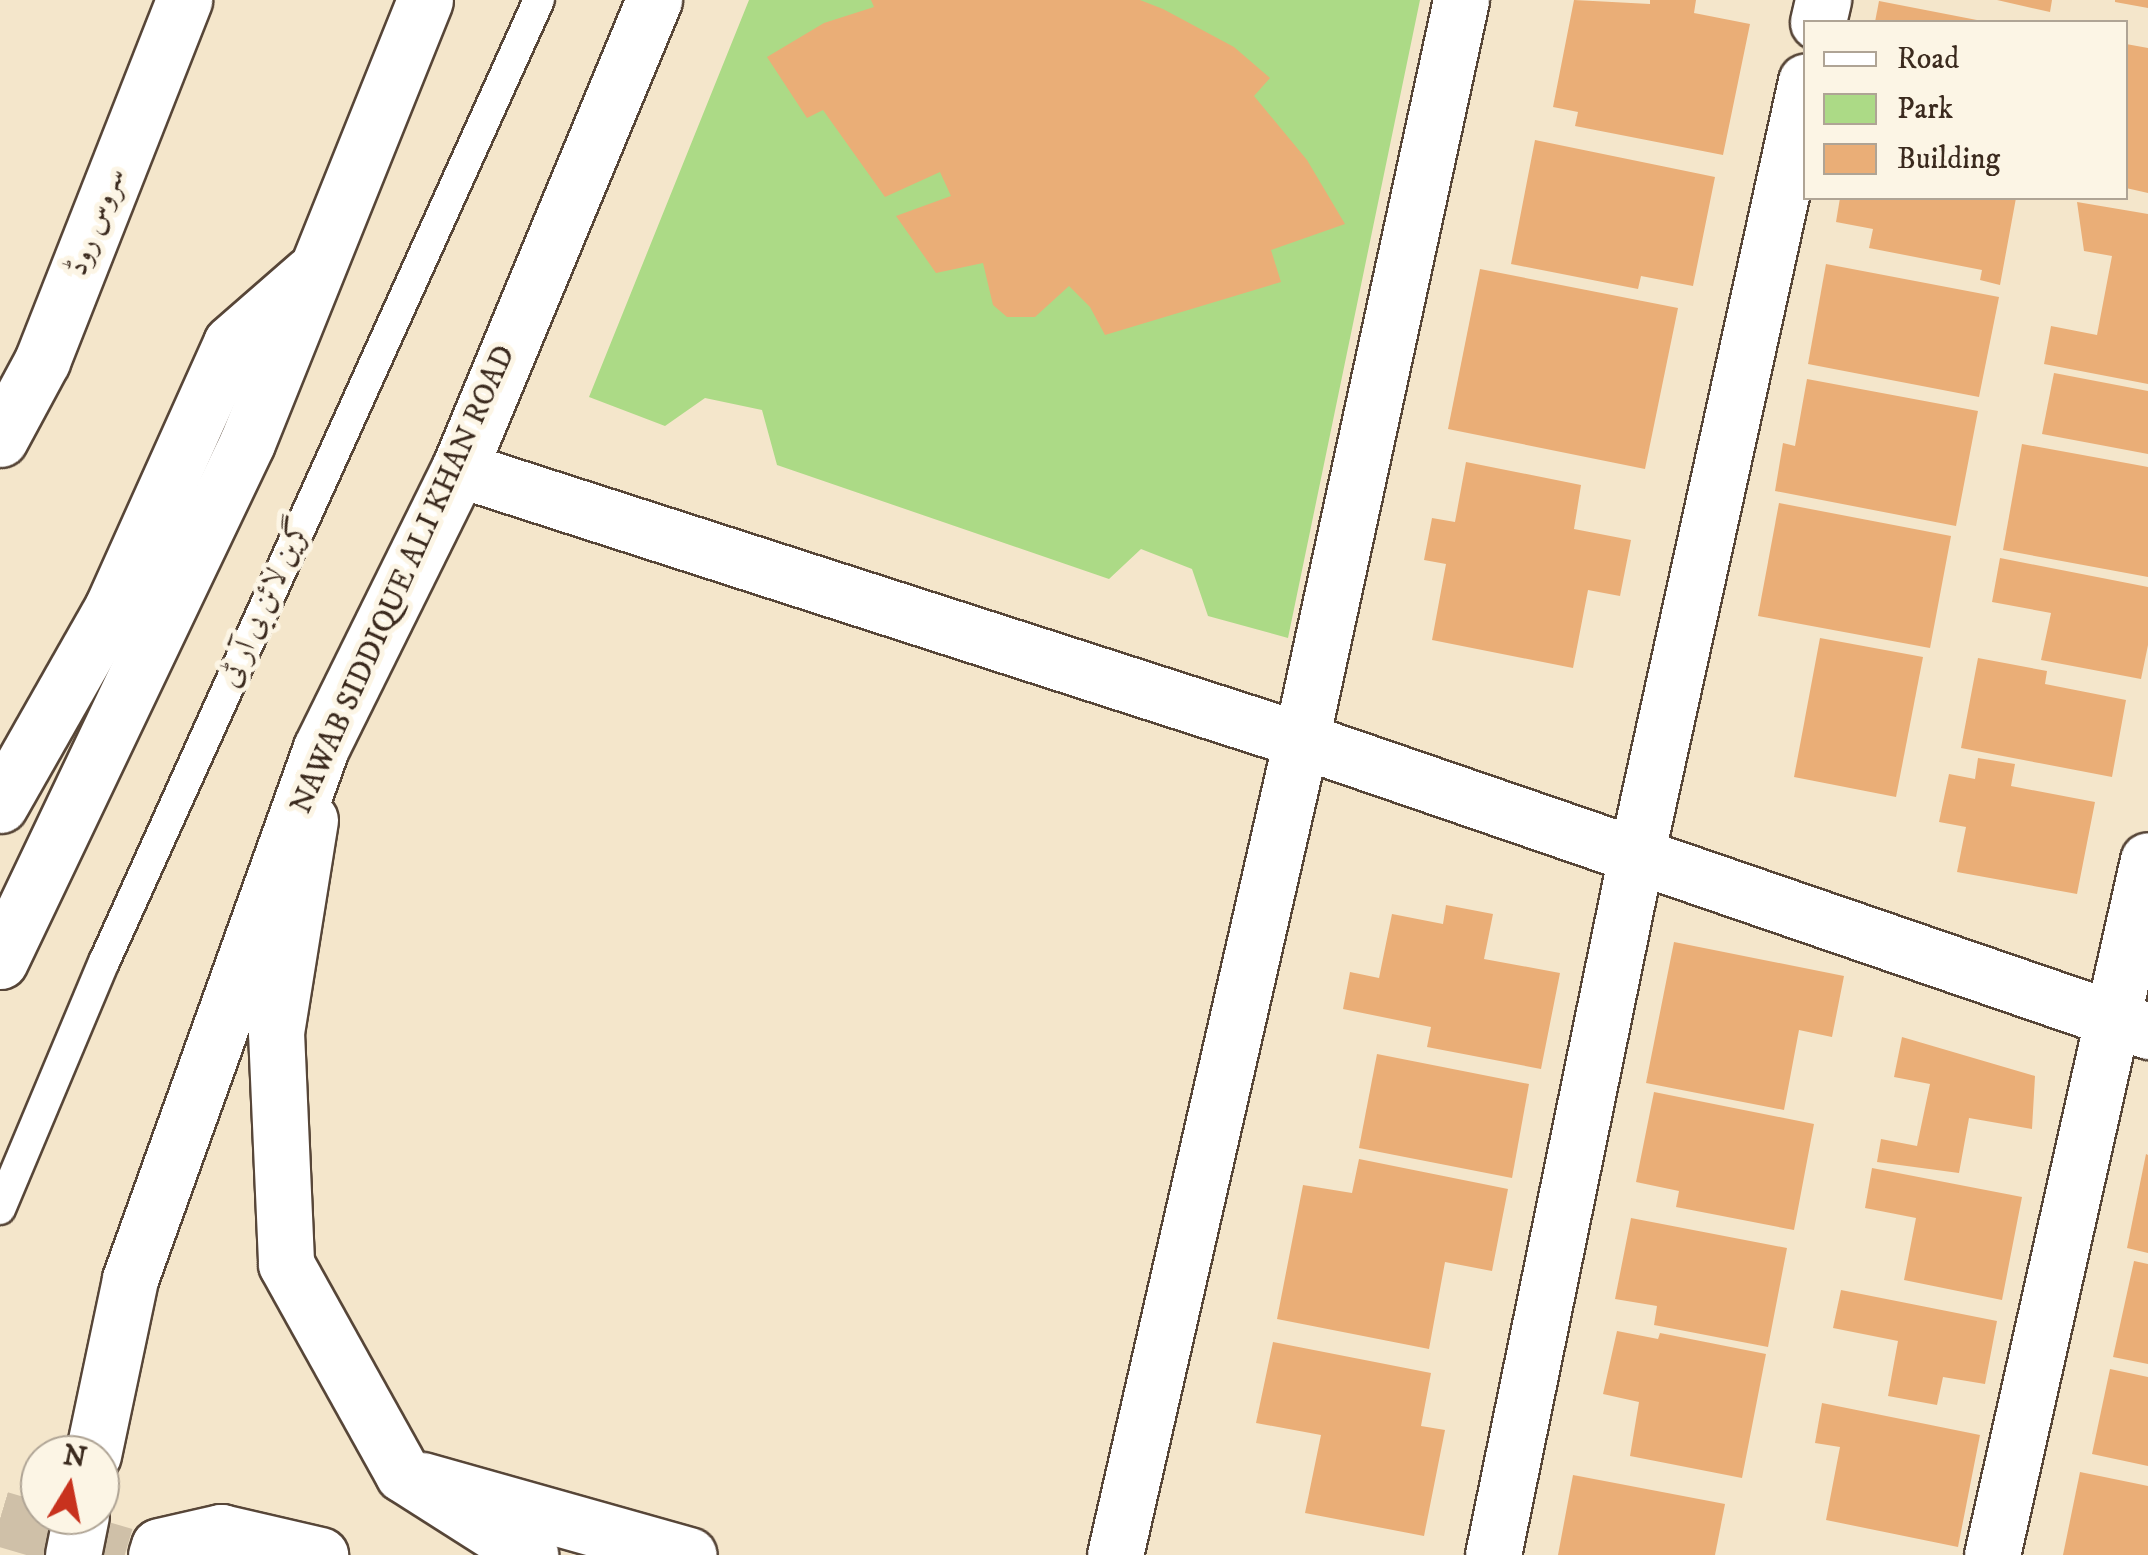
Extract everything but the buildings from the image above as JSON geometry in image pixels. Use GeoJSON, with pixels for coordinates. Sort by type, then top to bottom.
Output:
{"type":"FeatureCollection","features":[{"type":"Feature","properties":{"kind":"street","name":"سروس روڈ"},"geometry":{"type":"LineString","coordinates":[[0,439],[42,361],[184,0]]}},
{"type":"Feature","properties":{"kind":"street"},"geometry":{"type":"LineString","coordinates":[[0,961],[247,443],[425,0]]}},
{"type":"Feature","properties":{"kind":"street","name":"NAWAB SIDDIQUE ALI KHAN ROAD"},"geometry":{"type":"LineString","coordinates":[[97,1435],[130,1278],[322,748],[458,469],[654,0]]}},
{"type":"Feature","properties":{"kind":"street"},"geometry":{"type":"LineString","coordinates":[[1115,1555],[1301,740],[1461,0]]}},
{"type":"Feature","properties":{"kind":"street"},"geometry":{"type":"LineString","coordinates":[[1493,1555],[1636,856],[1803,95]]}},
{"type":"Feature","properties":{"kind":"street"},"geometry":{"type":"LineString","coordinates":[[0,805],[112,608],[231,343],[319,266]]}},
{"type":"Feature","properties":{"kind":"street"},"geometry":{"type":"LineString","coordinates":[[458,469],[1301,740],[2131,1026]]}},
{"type":"Feature","properties":{"kind":"street"},"geometry":{"type":"LineString","coordinates":[[322,748],[276,1032],[286,1264],[402,1474],[530,1555]]}},
{"type":"Feature","properties":{"kind":"street"},"geometry":{"type":"LineString","coordinates":[[1992,1555],[2131,1026],[2148,860]]}},
{"type":"Feature","properties":{"kind":"street"},"geometry":{"type":"LineString","coordinates":[[402,1474],[689,1555]]}},
{"type":"Feature","properties":{"kind":"street"},"geometry":{"type":"LineString","coordinates":[[156,1555],[159,1546],[222,1532],[320,1555]]}},
{"type":"Feature","properties":{"kind":"lane","name":"گرین لائن بی آر ٹی"},"geometry":{"type":"LineString","coordinates":[[0,1209],[104,962],[539,0]]}},
{"type":"Feature","properties":{"kind":"green space"},"geometry":{"type":"Polygon","coordinates":[[[749,0],[1420,0],[1288,638],[1208,616],[1192,569],[1141,549],[1109,579],[777,465],[762,410],[705,398],[665,426],[589,397],[749,0]]]}},
{"type":"Feature","properties":{"kind":"tunnel"},"geometry":{"type":"LineString","coordinates":[[0,1518],[125,1555]]}}]}
